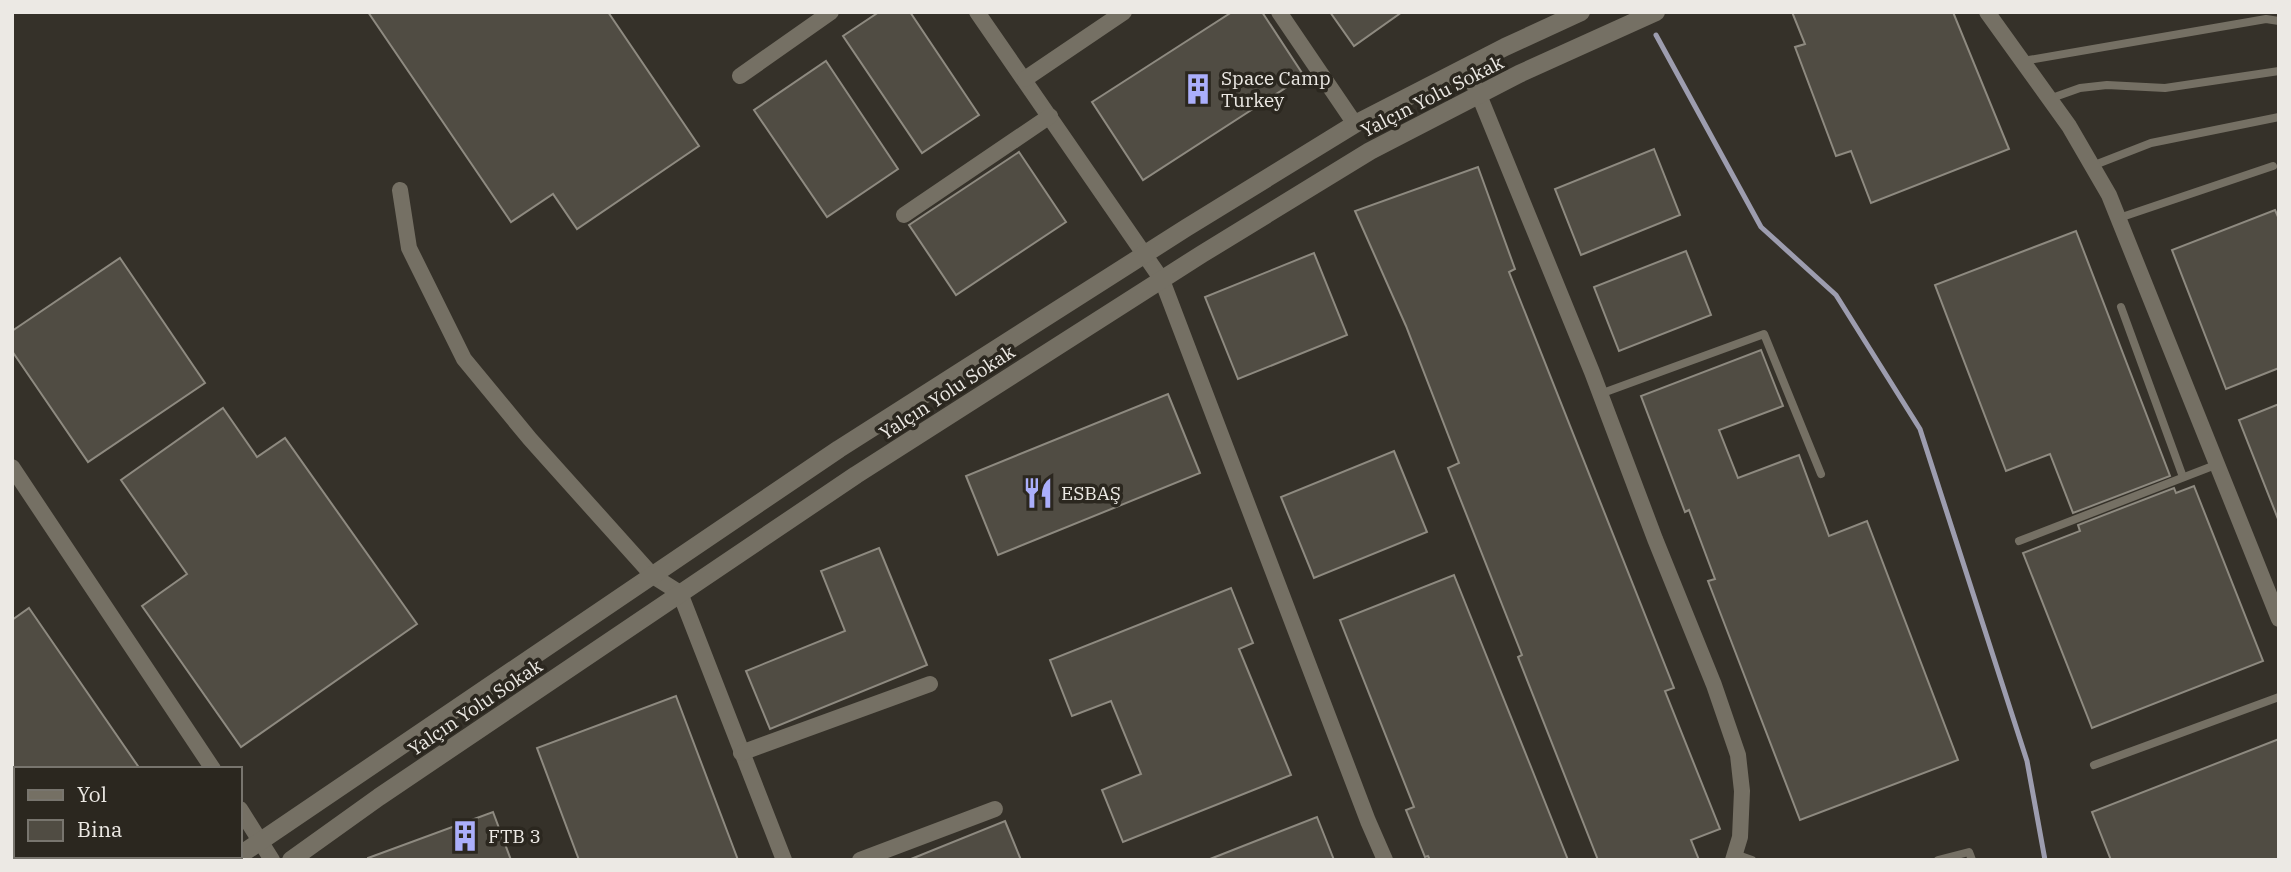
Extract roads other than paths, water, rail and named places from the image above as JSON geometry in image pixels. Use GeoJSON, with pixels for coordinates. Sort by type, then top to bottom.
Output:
{"type":"FeatureCollection","features":[{"type":"Feature","properties":{"kind":"street"},"geometry":{"type":"LineString","coordinates":[[740,76],[831,12]]}},
{"type":"Feature","properties":{"kind":"street"},"geometry":{"type":"LineString","coordinates":[[978,12],[1162,280],[1371,830],[1385,860]]}},
{"type":"Feature","properties":{"kind":"street"},"geometry":{"type":"LineString","coordinates":[[1025,79],[1124,12]]}},
{"type":"Feature","properties":{"kind":"street"},"geometry":{"type":"LineString","coordinates":[[1279,12],[1355,124]]}},
{"type":"Feature","properties":{"kind":"street","name":"Yalçın Yolu Sokak"},"geometry":{"type":"LineString","coordinates":[[242,854],[839,449],[1144,254],[1355,124],[1465,67],[1581,12]]}},
{"type":"Feature","properties":{"kind":"street","name":"Yalçın Yolu Sokak"},"geometry":{"type":"LineString","coordinates":[[290,860],[856,475],[1162,280],[1370,151],[1518,74],[1656,12]]}},
{"type":"Feature","properties":{"kind":"street"},"geometry":{"type":"LineString","coordinates":[[1987,12],[2069,126],[2109,195],[2278,612]]}},
{"type":"Feature","properties":{"kind":"street"},"geometry":{"type":"LineString","coordinates":[[1465,67],[1479,95],[1600,394],[1714,685],[1738,755],[1742,791],[1740,837],[1734,857]]}},
{"type":"Feature","properties":{"kind":"street"},"geometry":{"type":"LineString","coordinates":[[904,215],[1050,116]]}},
{"type":"Feature","properties":{"kind":"street"},"geometry":{"type":"LineString","coordinates":[[400,190],[410,248],[464,359],[530,439],[653,576],[680,593],[784,860]]}},
{"type":"Feature","properties":{"kind":"street"},"geometry":{"type":"LineString","coordinates":[[12,467],[212,767]]}},
{"type":"Feature","properties":{"kind":"street"},"geometry":{"type":"LineString","coordinates":[[741,753],[930,684]]}},
{"type":"Feature","properties":{"kind":"street"},"geometry":{"type":"LineString","coordinates":[[860,860],[995,809]]}},
{"type":"Feature","properties":{"kind":"street"},"geometry":{"type":"LineString","coordinates":[[242,812],[272,860]]}},
{"type":"Feature","properties":{"kind":"lane"},"geometry":{"type":"LineString","coordinates":[[2023,61],[2266,19],[2279,21]]}},
{"type":"Feature","properties":{"kind":"lane"},"geometry":{"type":"LineString","coordinates":[[2049,99],[2080,88],[2107,85],[2165,88],[2279,71]]}},
{"type":"Feature","properties":{"kind":"lane"},"geometry":{"type":"LineString","coordinates":[[2092,166],[2151,143],[2279,117]]}},
{"type":"Feature","properties":{"kind":"lane"},"geometry":{"type":"LineString","coordinates":[[2119,218],[2273,166]]}},
{"type":"Feature","properties":{"kind":"lane"},"geometry":{"type":"LineString","coordinates":[[2121,307],[2183,477]]}},
{"type":"Feature","properties":{"kind":"lane"},"geometry":{"type":"LineString","coordinates":[[1600,394],[1764,334],[1821,474]]}},
{"type":"Feature","properties":{"kind":"lane"},"geometry":{"type":"LineString","coordinates":[[2019,541],[2218,464]]}},
{"type":"Feature","properties":{"kind":"lane"},"geometry":{"type":"LineString","coordinates":[[2094,765],[2279,696]]}},
{"type":"Feature","properties":{"kind":"lane"},"geometry":{"type":"LineString","coordinates":[[1938,860],[1969,852],[1972,860]]}},
{"type":"Feature","properties":{"kind":"lane"},"geometry":{"type":"LineString","coordinates":[[1734,857],[1752,860]]}},
{"type":"Feature","properties":{"kind":"waterway"},"geometry":{"type":"LineString","coordinates":[[1656,35],[1761,227],[1836,295],[1920,429],[2027,761],[2045,860]]}},
{"type":"Feature","properties":{"kind":"place","name":"Space Camp Turkey"},"geometry":{"type":"Point","coordinates":[1198,89]}},
{"type":"Feature","properties":{"kind":"place","name":"ESBAŞ"},"geometry":{"type":"Point","coordinates":[1038,493]}},
{"type":"Feature","properties":{"kind":"place","name":"FTB 3"},"geometry":{"type":"Point","coordinates":[465,836]}}]}
